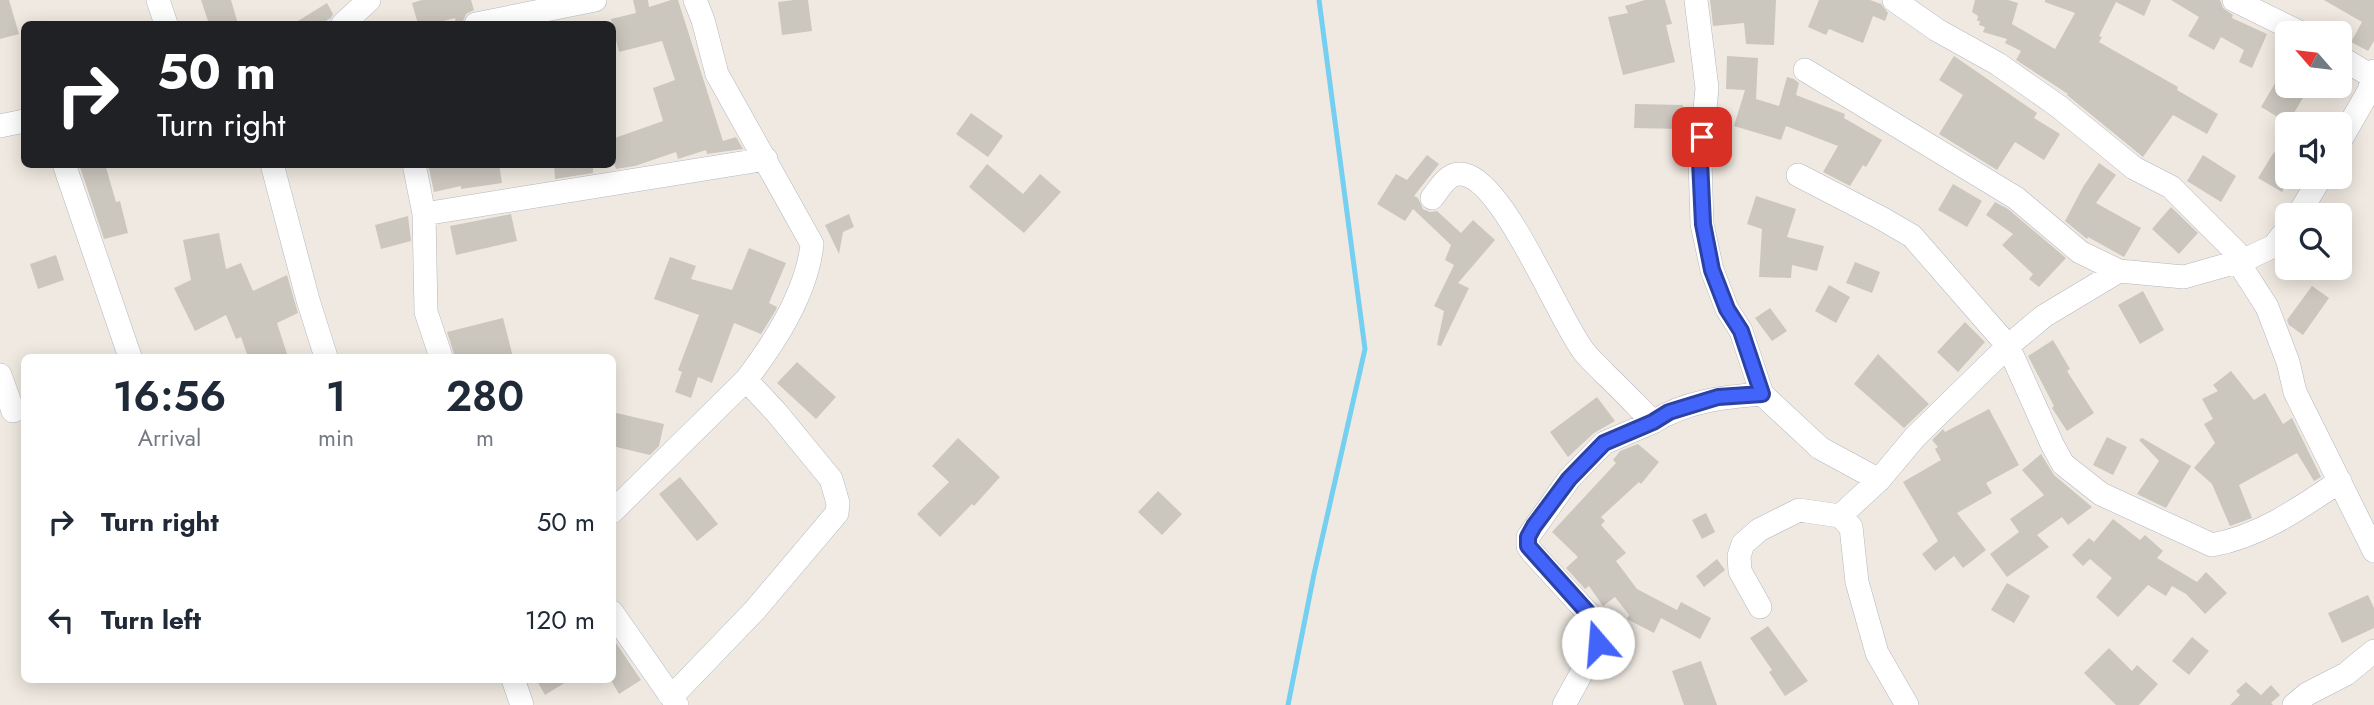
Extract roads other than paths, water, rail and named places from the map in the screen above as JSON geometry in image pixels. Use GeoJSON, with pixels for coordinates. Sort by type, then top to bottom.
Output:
{"type":"FeatureCollection","features":[{"type":"Feature","properties":{"kind":"street"},"geometry":{"type":"LineString","coordinates":[[158,0],[165,21]]}},
{"type":"Feature","properties":{"kind":"street"},"geometry":{"type":"LineString","coordinates":[[491,21],[595,0]]}},
{"type":"Feature","properties":{"kind":"street"},"geometry":{"type":"LineString","coordinates":[[616,508],[759,366],[783,326],[810,264],[812,244],[717,74],[695,0]]}},
{"type":"Feature","properties":{"kind":"street"},"geometry":{"type":"LineString","coordinates":[[1696,0],[1707,88],[1700,161],[1703,224],[1712,270],[1727,309],[1741,331],[1762,394],[1820,448],[1878,480]]}},
{"type":"Feature","properties":{"kind":"street"},"geometry":{"type":"LineString","coordinates":[[1894,0],[1937,30],[1998,64],[2058,106],[2134,168],[2171,187],[2244,260]]}},
{"type":"Feature","properties":{"kind":"street"},"geometry":{"type":"LineString","coordinates":[[2234,0],[2277,21]]}},
{"type":"Feature","properties":{"kind":"street"},"geometry":{"type":"LineString","coordinates":[[2352,67],[2372,83],[2352,119]]}},
{"type":"Feature","properties":{"kind":"street"},"geometry":{"type":"LineString","coordinates":[[1805,70],[2016,198],[2080,252],[2119,271],[2184,277],[2244,260],[2275,245]]}},
{"type":"Feature","properties":{"kind":"street"},"geometry":{"type":"LineString","coordinates":[[0,126],[21,122]]}},
{"type":"Feature","properties":{"kind":"street"},"geometry":{"type":"LineString","coordinates":[[424,214],[766,159]]}},
{"type":"Feature","properties":{"kind":"street"},"geometry":{"type":"LineString","coordinates":[[65,168],[129,354]]}},
{"type":"Feature","properties":{"kind":"street"},"geometry":{"type":"LineString","coordinates":[[273,168],[325,354]]}},
{"type":"Feature","properties":{"kind":"street"},"geometry":{"type":"LineString","coordinates":[[415,168],[424,214],[426,312],[440,354]]}},
{"type":"Feature","properties":{"kind":"street"},"geometry":{"type":"LineString","coordinates":[[1432,198],[1447,178],[1455,174],[1468,176],[1479,183],[1497,203],[1526,247],[1583,350],[1653,422]]}},
{"type":"Feature","properties":{"kind":"street"},"geometry":{"type":"LineString","coordinates":[[1798,175],[1912,236],[2008,346],[2063,464],[2101,494],[2212,545],[2282,520],[2340,481]]}},
{"type":"Feature","properties":{"kind":"street"},"geometry":{"type":"LineString","coordinates":[[2244,260],[2242,268],[2267,307],[2288,362],[2295,392],[2374,551]]}},
{"type":"Feature","properties":{"kind":"street"},"geometry":{"type":"LineString","coordinates":[[1840,516],[1878,480],[1915,437],[2008,346],[2044,316],[2119,271]]}},
{"type":"Feature","properties":{"kind":"street"},"geometry":{"type":"LineString","coordinates":[[0,375],[13,411]]}},
{"type":"Feature","properties":{"kind":"street"},"geometry":{"type":"LineString","coordinates":[[616,618],[673,700],[679,689],[755,610],[837,513],[838,503],[831,479],[747,380]]}},
{"type":"Feature","properties":{"kind":"street"},"geometry":{"type":"LineString","coordinates":[[1564,705],[1598,643],[1600,633],[1598,624],[1532,552],[1528,546],[1528,537],[1569,479],[1604,443],[1653,422],[1669,412],[1718,397],[1762,394]]}},
{"type":"Feature","properties":{"kind":"street"},"geometry":{"type":"LineString","coordinates":[[1760,607],[1740,571],[1739,556],[1743,544],[1759,530],[1800,510],[1840,516],[1851,527],[1857,582],[1877,653],[1907,705]]}},
{"type":"Feature","properties":{"kind":"street"},"geometry":{"type":"LineString","coordinates":[[2294,705],[2307,694],[2346,674],[2374,651]]}},
{"type":"Feature","properties":{"kind":"street"},"geometry":{"type":"LineString","coordinates":[[514,683],[522,705]]}},
{"type":"Feature","properties":{"kind":"waterway"},"geometry":{"type":"LineString","coordinates":[[1288,705],[1314,574],[1365,349],[1319,0]]}}]}
